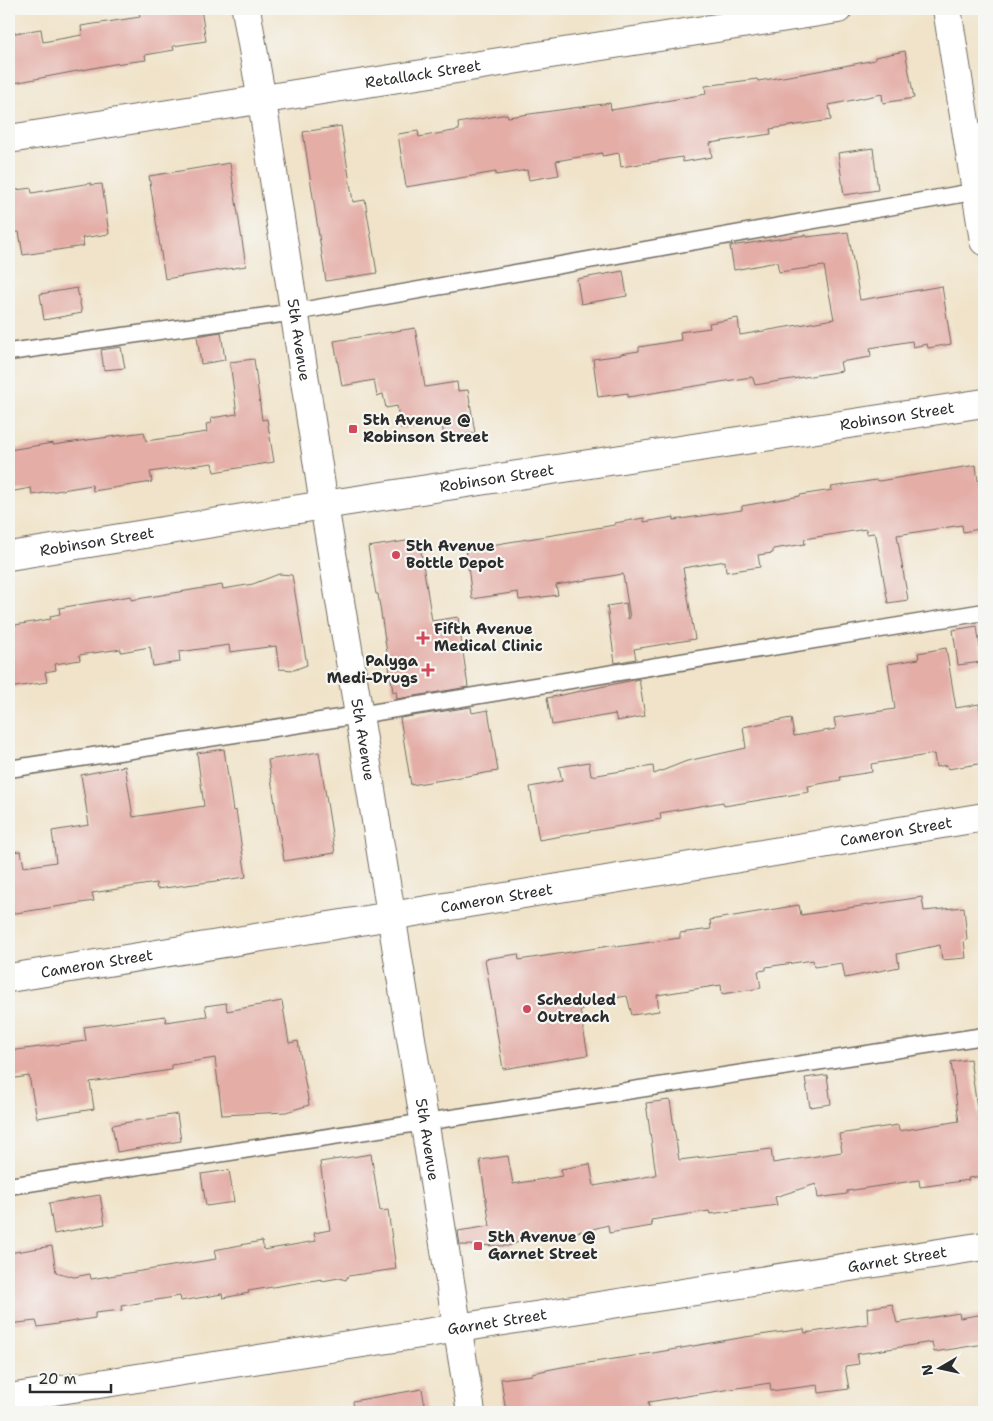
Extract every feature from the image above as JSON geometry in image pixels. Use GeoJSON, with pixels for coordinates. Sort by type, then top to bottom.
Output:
{"type":"FeatureCollection","features":[{"type":"Feature","properties":{"kind":"street","name":"5th Avenue"},"geometry":{"type":"LineString","coordinates":[[246,9],[262,101],[324,505],[360,715],[471,1412]]}},
{"type":"Feature","properties":{"kind":"street","name":"Retallack Street"},"geometry":{"type":"LineString","coordinates":[[9,139],[262,101],[838,9]]}},
{"type":"Feature","properties":{"kind":"street"},"geometry":{"type":"LineString","coordinates":[[947,9],[980,191],[984,240]]}},
{"type":"Feature","properties":{"kind":"street","name":"Robinson Street"},"geometry":{"type":"LineString","coordinates":[[9,556],[324,505],[984,403]]}},
{"type":"Feature","properties":{"kind":"street","name":"Cameron Street"},"geometry":{"type":"LineString","coordinates":[[9,978],[984,817]]}},
{"type":"Feature","properties":{"kind":"street","name":"Garnet Street"},"geometry":{"type":"LineString","coordinates":[[9,1398],[984,1246]]}},
{"type":"Feature","properties":{"kind":"lane"},"geometry":{"type":"LineString","coordinates":[[9,352],[295,312],[980,191]]}},
{"type":"Feature","properties":{"kind":"lane"},"geometry":{"type":"LineString","coordinates":[[9,769],[360,715],[984,612]]}},
{"type":"Feature","properties":{"kind":"lane"},"geometry":{"type":"LineString","coordinates":[[9,1186],[984,1036]]}},
{"type":"Feature","properties":{"kind":"building"},"geometry":{"type":"Polygon","coordinates":[[[138,9],[201,9],[206,41],[173,46],[174,50],[145,55],[146,60],[114,64],[9,84],[9,34],[41,29],[43,42],[82,35],[81,26],[140,17],[138,9]]]}},
{"type":"Feature","properties":{"kind":"building"},"geometry":{"type":"Polygon","coordinates":[[[905,51],[914,98],[883,103],[882,94],[829,105],[831,120],[770,129],[771,134],[710,143],[712,157],[683,162],[682,157],[621,167],[619,153],[602,156],[602,153],[556,161],[559,175],[529,180],[527,170],[496,175],[496,172],[406,187],[398,134],[418,131],[419,137],[459,130],[458,123],[507,114],[508,117],[610,103],[611,110],[642,105],[706,94],[705,86],[757,79],[758,81],[807,73],[875,60],[875,57],[905,51]]]}},
{"type":"Feature","properties":{"kind":"building"},"geometry":{"type":"Polygon","coordinates":[[[341,126],[353,202],[365,200],[377,273],[326,281],[303,132],[341,126]]]}},
{"type":"Feature","properties":{"kind":"building"},"geometry":{"type":"Polygon","coordinates":[[[873,148],[878,190],[844,195],[838,153],[873,148]]]}},
{"type":"Feature","properties":{"kind":"building"},"geometry":{"type":"Polygon","coordinates":[[[230,163],[246,266],[165,279],[149,176],[230,163]]]}},
{"type":"Feature","properties":{"kind":"building"},"geometry":{"type":"Polygon","coordinates":[[[91,183],[91,185],[102,184],[109,234],[82,238],[84,246],[23,255],[19,232],[9,233],[9,191],[31,188],[32,193],[91,183]]]}},
{"type":"Feature","properties":{"kind":"building"},"geometry":{"type":"Polygon","coordinates":[[[848,232],[860,300],[942,286],[951,344],[928,348],[927,344],[913,347],[912,341],[870,348],[871,357],[840,362],[842,371],[755,385],[751,377],[628,397],[628,393],[598,397],[593,359],[639,351],[639,347],[681,340],[680,332],[710,328],[709,323],[738,318],[740,335],[834,319],[824,266],[779,272],[777,262],[734,270],[730,246],[806,235],[807,237],[848,232]]]}},
{"type":"Feature","properties":{"kind":"building"},"geometry":{"type":"Polygon","coordinates":[[[623,271],[627,296],[581,304],[577,279],[623,271]]]}},
{"type":"Feature","properties":{"kind":"building"},"geometry":{"type":"Polygon","coordinates":[[[77,288],[82,313],[44,320],[40,294],[77,288]]]}},
{"type":"Feature","properties":{"kind":"building"},"geometry":{"type":"Polygon","coordinates":[[[415,328],[425,387],[457,382],[458,391],[468,390],[475,433],[444,437],[442,423],[401,429],[397,406],[386,408],[383,394],[377,396],[374,380],[342,386],[334,341],[415,328]]]}},
{"type":"Feature","properties":{"kind":"building"},"geometry":{"type":"Polygon","coordinates":[[[221,332],[225,360],[201,364],[197,336],[221,332]]]}},
{"type":"Feature","properties":{"kind":"building"},"geometry":{"type":"Polygon","coordinates":[[[121,347],[125,368],[104,370],[101,350],[121,347]]]}},
{"type":"Feature","properties":{"kind":"building"},"geometry":{"type":"Polygon","coordinates":[[[254,359],[262,420],[267,419],[274,462],[214,472],[212,463],[150,472],[152,482],[93,491],[92,485],[32,495],[31,488],[9,492],[9,450],[144,432],[146,441],[207,432],[206,424],[212,423],[211,418],[237,414],[230,362],[254,359]]]}},
{"type":"Feature","properties":{"kind":"building"},"geometry":{"type":"Polygon","coordinates":[[[976,465],[978,481],[984,480],[984,528],[963,532],[962,525],[897,535],[908,600],[888,603],[876,536],[874,533],[867,534],[866,529],[804,539],[805,544],[773,549],[773,553],[758,555],[760,567],[726,572],[725,561],[683,568],[695,639],[634,649],[636,659],[615,663],[607,606],[626,603],[628,619],[630,618],[623,574],[556,585],[558,595],[519,600],[518,592],[472,599],[466,549],[615,525],[615,523],[644,518],[644,522],[674,517],[674,520],[742,510],[742,506],[832,490],[831,487],[976,465]]]}},
{"type":"Feature","properties":{"kind":"building"},"geometry":{"type":"Polygon","coordinates":[[[419,539],[432,621],[458,617],[468,687],[397,699],[396,691],[393,692],[378,594],[376,594],[368,547],[419,539]]]}},
{"type":"Feature","properties":{"kind":"building"},"geometry":{"type":"Polygon","coordinates":[[[279,574],[292,575],[307,665],[294,670],[279,669],[276,646],[230,652],[229,645],[179,652],[180,662],[153,666],[150,647],[121,652],[121,649],[79,655],[80,660],[55,664],[56,670],[45,672],[47,682],[9,688],[9,626],[51,619],[50,616],[60,614],[59,608],[131,596],[131,600],[222,585],[223,589],[253,584],[279,574]]]}},
{"type":"Feature","properties":{"kind":"building"},"geometry":{"type":"Polygon","coordinates":[[[977,626],[982,662],[958,665],[953,630],[977,626]]]}},
{"type":"Feature","properties":{"kind":"building"},"geometry":{"type":"Polygon","coordinates":[[[946,648],[956,708],[979,704],[984,730],[984,763],[948,769],[947,765],[936,767],[934,754],[871,764],[872,772],[840,777],[841,780],[808,786],[809,792],[724,806],[723,802],[660,813],[661,819],[539,840],[530,787],[562,781],[559,767],[589,762],[591,776],[653,766],[654,774],[687,761],[746,748],[743,727],[791,718],[794,736],[836,729],[834,718],[895,709],[888,664],[919,659],[918,653],[946,648]]]}},
{"type":"Feature","properties":{"kind":"building"},"geometry":{"type":"Polygon","coordinates":[[[639,679],[645,716],[617,721],[615,714],[552,725],[547,698],[639,679]]]}},
{"type":"Feature","properties":{"kind":"building"},"geometry":{"type":"Polygon","coordinates":[[[471,707],[472,713],[488,710],[498,771],[411,785],[400,718],[471,707]]]}},
{"type":"Feature","properties":{"kind":"building"},"geometry":{"type":"Polygon","coordinates":[[[224,749],[233,811],[236,810],[246,877],[157,889],[156,883],[92,893],[94,901],[9,914],[9,852],[21,851],[24,867],[56,862],[52,831],[89,825],[81,775],[125,766],[133,817],[204,806],[197,753],[224,749]]]}},
{"type":"Feature","properties":{"kind":"building"},"geometry":{"type":"Polygon","coordinates":[[[319,752],[335,853],[284,861],[268,760],[319,752]]]}},
{"type":"Feature","properties":{"kind":"building"},"geometry":{"type":"Polygon","coordinates":[[[922,897],[924,911],[964,907],[967,940],[964,941],[966,958],[942,960],[940,945],[897,954],[899,967],[845,978],[842,963],[814,967],[813,960],[766,967],[766,970],[758,971],[761,988],[722,994],[721,985],[657,995],[659,1011],[632,1015],[627,996],[581,1003],[582,1010],[580,1010],[588,1055],[503,1069],[485,959],[518,954],[519,960],[616,945],[616,947],[680,938],[680,933],[711,929],[710,920],[799,905],[801,915],[922,897]]]}},
{"type":"Feature","properties":{"kind":"building"},"geometry":{"type":"Polygon","coordinates":[[[282,1001],[289,1043],[298,1041],[309,1105],[286,1112],[222,1115],[215,1058],[171,1065],[171,1070],[90,1082],[94,1109],[37,1118],[29,1076],[9,1079],[9,1051],[86,1041],[84,1027],[165,1016],[166,1022],[207,1016],[205,1006],[226,1003],[227,1011],[282,1001]]]}},
{"type":"Feature","properties":{"kind":"building"},"geometry":{"type":"Polygon","coordinates":[[[970,1059],[979,1121],[984,1120],[984,1176],[920,1187],[919,1180],[847,1191],[847,1194],[818,1198],[816,1184],[775,1197],[777,1205],[710,1214],[709,1211],[651,1220],[652,1226],[609,1233],[608,1225],[589,1230],[524,1240],[508,1246],[460,1245],[458,1231],[490,1226],[480,1160],[508,1156],[513,1184],[562,1176],[561,1169],[590,1164],[594,1186],[656,1175],[646,1103],[670,1100],[679,1160],[771,1149],[773,1163],[842,1152],[839,1134],[898,1125],[899,1131],[959,1121],[951,1062],[970,1059]]]}},
{"type":"Feature","properties":{"kind":"building"},"geometry":{"type":"Polygon","coordinates":[[[827,1075],[831,1104],[810,1107],[805,1078],[827,1075]]]}},
{"type":"Feature","properties":{"kind":"building"},"geometry":{"type":"Polygon","coordinates":[[[177,1114],[181,1141],[117,1152],[112,1125],[177,1114]]]}},
{"type":"Feature","properties":{"kind":"building"},"geometry":{"type":"Polygon","coordinates":[[[371,1154],[380,1211],[388,1210],[396,1269],[348,1276],[346,1280],[339,1278],[322,1281],[322,1279],[248,1291],[249,1293],[223,1298],[222,1294],[181,1301],[180,1296],[121,1306],[122,1310],[95,1313],[95,1318],[38,1327],[36,1321],[9,1324],[9,1253],[52,1246],[56,1272],[74,1277],[90,1274],[91,1279],[216,1259],[214,1250],[262,1241],[264,1250],[316,1241],[314,1233],[330,1230],[320,1162],[371,1154]]]}},
{"type":"Feature","properties":{"kind":"building"},"geometry":{"type":"Polygon","coordinates":[[[229,1170],[234,1202],[206,1206],[201,1174],[229,1170]]]}},
{"type":"Feature","properties":{"kind":"building"},"geometry":{"type":"Polygon","coordinates":[[[100,1195],[105,1224],[54,1234],[49,1203],[100,1195]]]}},
{"type":"Feature","properties":{"kind":"building"},"geometry":{"type":"Polygon","coordinates":[[[892,1304],[897,1323],[959,1313],[960,1318],[984,1314],[984,1344],[934,1352],[932,1342],[857,1354],[859,1364],[845,1366],[849,1389],[819,1393],[818,1385],[771,1391],[770,1383],[648,1402],[649,1410],[635,1412],[506,1412],[501,1379],[745,1337],[804,1329],[805,1333],[868,1324],[867,1308],[892,1304]]]}},
{"type":"Feature","properties":{"kind":"building"},"geometry":{"type":"Polygon","coordinates":[[[422,1389],[426,1412],[354,1412],[353,1401],[422,1389]]]}},
{"type":"Feature","properties":{"kind":"place","name":"5th Avenue @ Robinson Street"},"geometry":{"type":"Point","coordinates":[353,429]}},
{"type":"Feature","properties":{"kind":"place","name":"5th Avenue Bottle Depot"},"geometry":{"type":"Point","coordinates":[396,555]}},
{"type":"Feature","properties":{"kind":"place","name":"Fifth Avenue Medical Clinic"},"geometry":{"type":"Point","coordinates":[423,638]}},
{"type":"Feature","properties":{"kind":"place","name":"Palyga Medi-Drugs"},"geometry":{"type":"Point","coordinates":[428,670]}},
{"type":"Feature","properties":{"kind":"place","name":"Scheduled Outreach"},"geometry":{"type":"Point","coordinates":[527,1009]}},
{"type":"Feature","properties":{"kind":"place","name":"5th Avenue @ Garnet Street"},"geometry":{"type":"Point","coordinates":[478,1246]}}]}
